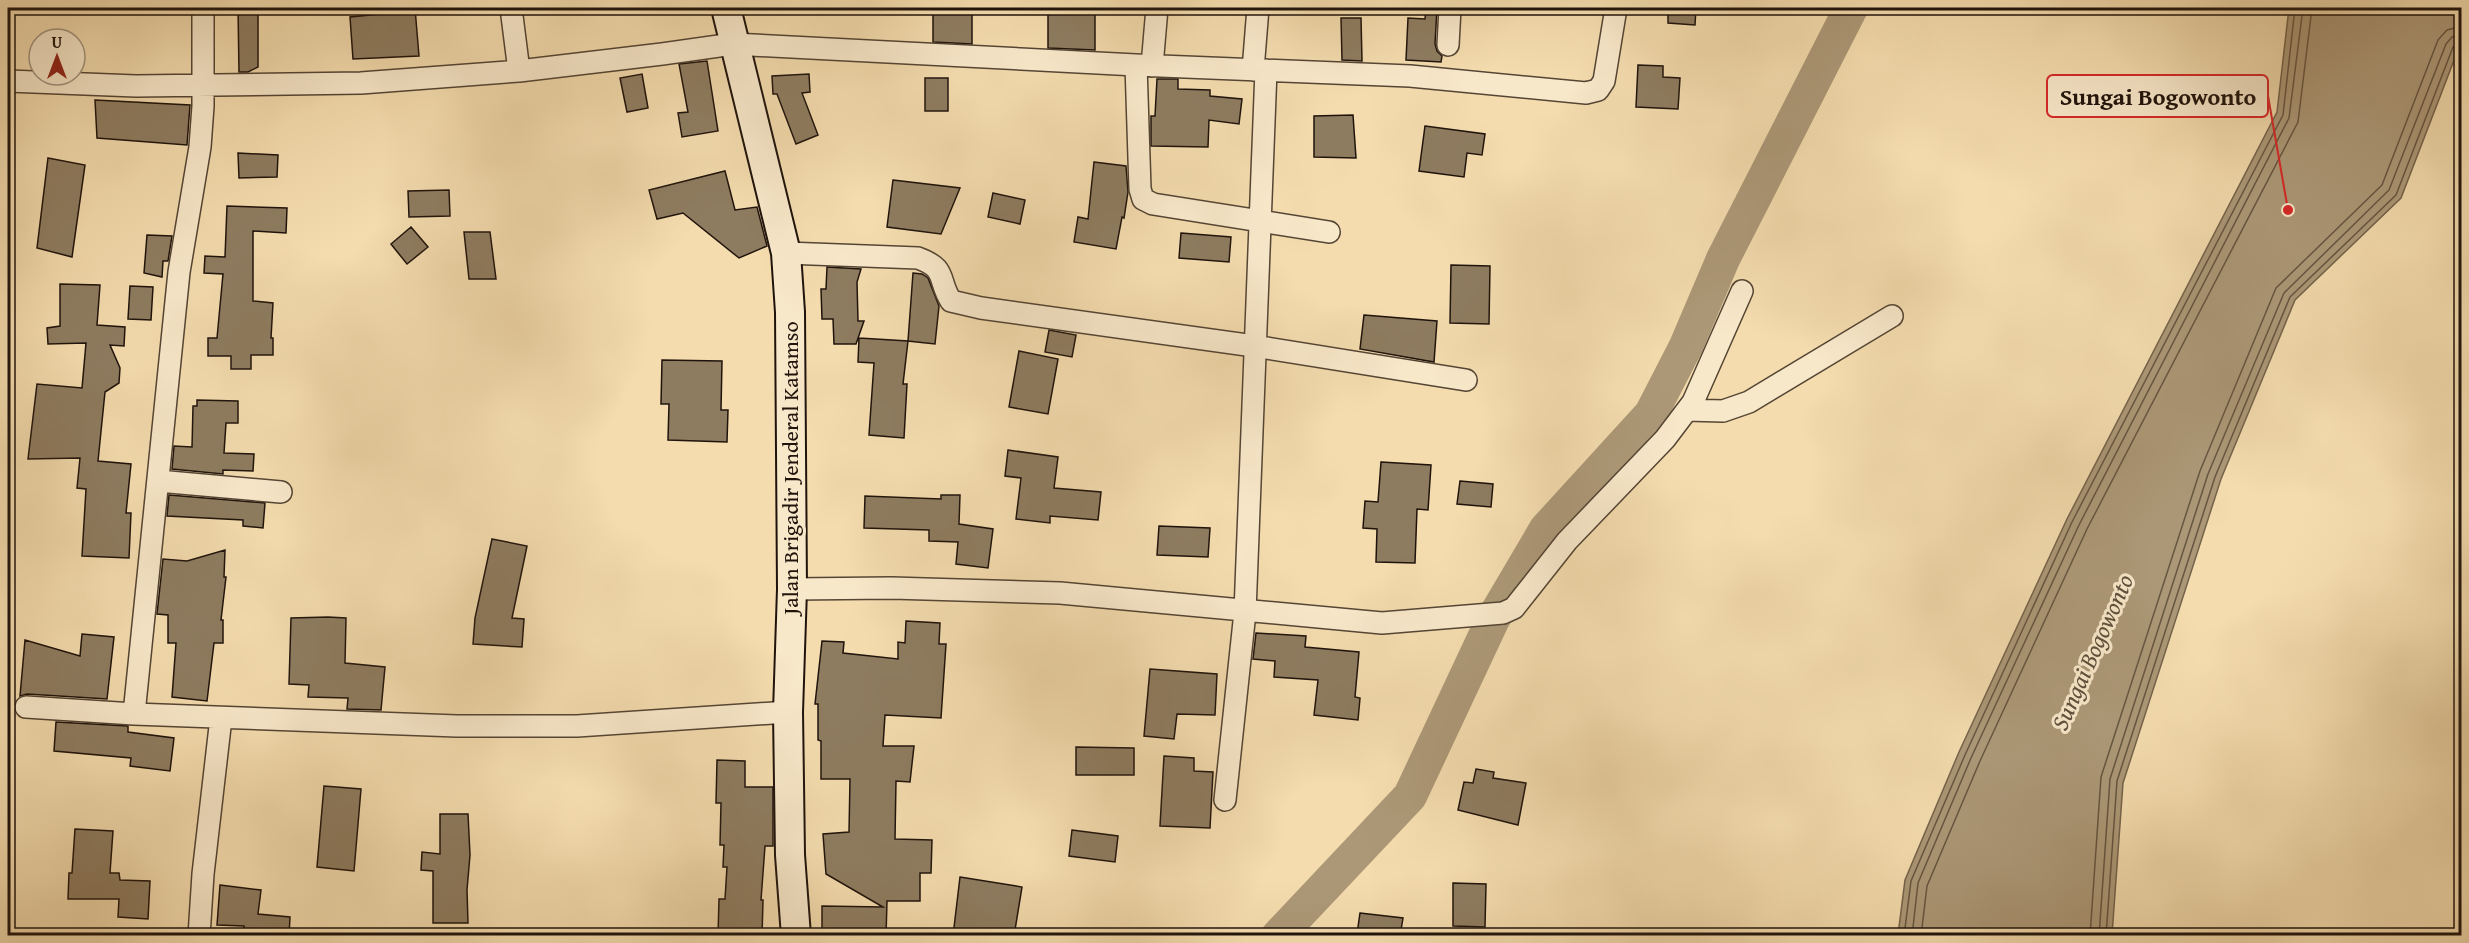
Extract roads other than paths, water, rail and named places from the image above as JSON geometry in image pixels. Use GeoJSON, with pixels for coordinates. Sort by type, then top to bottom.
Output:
{"type":"FeatureCollection","features":[{"type":"Feature","properties":{"kind":"main road","name":"Jalan Brigadir Jenderal Katamso"},"geometry":{"type":"LineString","coordinates":[[726,8],[786,253],[790,312],[792,589],[788,712],[790,855],[796,936]]}},
{"type":"Feature","properties":{"kind":"street"},"geometry":{"type":"LineString","coordinates":[[134,714],[179,272],[200,147],[203,8]]}},
{"type":"Feature","properties":{"kind":"street"},"geometry":{"type":"LineString","coordinates":[[511,8],[519,71]]}},
{"type":"Feature","properties":{"kind":"street"},"geometry":{"type":"LineString","coordinates":[[1157,8],[1144,66],[1140,189],[1143,199],[1153,204],[1329,232]]}},
{"type":"Feature","properties":{"kind":"street"},"geometry":{"type":"LineString","coordinates":[[1225,800],[1245,612],[1260,220],[1258,8]]}},
{"type":"Feature","properties":{"kind":"street"},"geometry":{"type":"LineString","coordinates":[[1448,45],[1450,8]]}},
{"type":"Feature","properties":{"kind":"street"},"geometry":{"type":"LineString","coordinates":[[8,81],[136,86],[361,83],[519,71],[733,44],[1144,66],[1410,76],[1586,93],[1598,90],[1604,81],[1616,8]]}},
{"type":"Feature","properties":{"kind":"street"},"geometry":{"type":"LineString","coordinates":[[786,253],[918,258],[930,262],[941,273],[944,291],[951,301],[1004,311],[1254,346],[1466,380]]}},
{"type":"Feature","properties":{"kind":"street"},"geometry":{"type":"LineString","coordinates":[[792,589],[892,588],[1060,593],[1382,623],[1503,613],[1514,608],[1567,541],[1665,439],[1693,402],[1742,291]]}},
{"type":"Feature","properties":{"kind":"street"},"geometry":{"type":"LineString","coordinates":[[1687,410],[1723,411],[1749,402],[1892,316]]}},
{"type":"Feature","properties":{"kind":"street"},"geometry":{"type":"LineString","coordinates":[[158,481],[281,492]]}},
{"type":"Feature","properties":{"kind":"street"},"geometry":{"type":"LineString","coordinates":[[26,707],[221,718],[457,726],[577,726],[788,712]]}},
{"type":"Feature","properties":{"kind":"street"},"geometry":{"type":"LineString","coordinates":[[199,936],[203,874],[221,718]]}},
{"type":"Feature","properties":{"kind":"water"},"geometry":{"type":"Polygon","coordinates":[[[2289,8],[2461,8],[2461,42],[2401,198],[2295,300],[2221,479],[2123,783],[2112,935],[1898,935],[1905,880],[1959,752],[2067,519],[2277,112],[2289,8]]]}},
{"type":"Feature","properties":{"kind":"waterway"},"geometry":{"type":"LineString","coordinates":[[1278,936],[1410,796],[1493,619],[1546,529],[1651,414],[1686,346],[1723,259],[1851,8]]}},
{"type":"Feature","properties":{"kind":"place","name":"Sungai Bogowonto"},"geometry":{"type":"Point","coordinates":[2288,210]}}]}
